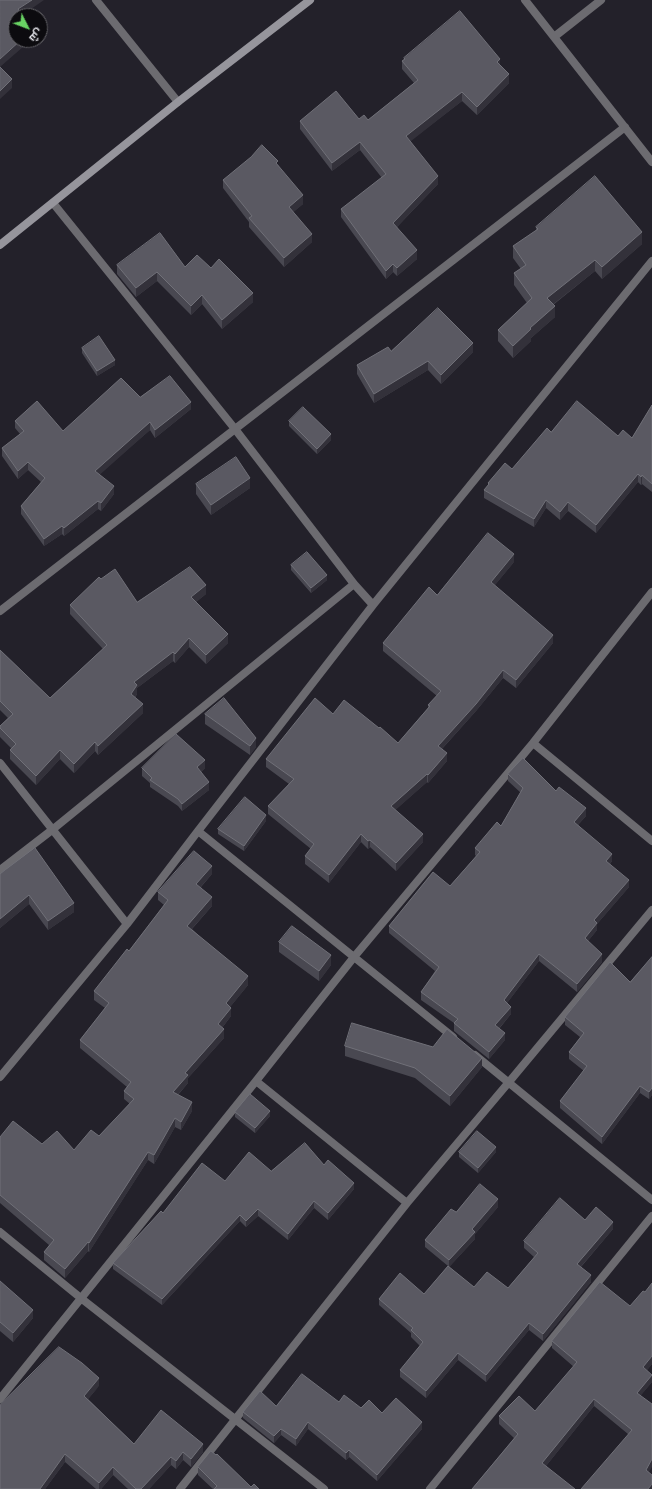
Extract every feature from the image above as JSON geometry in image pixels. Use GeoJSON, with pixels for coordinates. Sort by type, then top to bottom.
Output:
{"type":"FeatureCollection","features":[{"type":"Feature","properties":{"kind":"main road"},"geometry":{"type":"LineString","coordinates":[[0,245],[178,102],[310,0]]}},
{"type":"Feature","properties":{"kind":"street"},"geometry":{"type":"LineString","coordinates":[[96,0],[178,102]]}},
{"type":"Feature","properties":{"kind":"street"},"geometry":{"type":"LineString","coordinates":[[525,0],[652,162]]}},
{"type":"Feature","properties":{"kind":"street"},"geometry":{"type":"LineString","coordinates":[[554,37],[601,0]]}},
{"type":"Feature","properties":{"kind":"street"},"geometry":{"type":"LineString","coordinates":[[0,611],[625,127]]}},
{"type":"Feature","properties":{"kind":"street"},"geometry":{"type":"LineString","coordinates":[[53,203],[235,429],[354,584],[373,605]]}},
{"type":"Feature","properties":{"kind":"street"},"geometry":{"type":"LineString","coordinates":[[0,1077],[127,924],[373,605],[652,261]]}},
{"type":"Feature","properties":{"kind":"street"},"geometry":{"type":"LineString","coordinates":[[0,870],[52,830],[354,584]]}},
{"type":"Feature","properties":{"kind":"street"},"geometry":{"type":"LineString","coordinates":[[0,1399],[256,1082],[354,957],[533,743],[652,592]]}},
{"type":"Feature","properties":{"kind":"street"},"geometry":{"type":"LineString","coordinates":[[533,743],[652,841]]}},
{"type":"Feature","properties":{"kind":"street"},"geometry":{"type":"LineString","coordinates":[[0,763],[127,924]]}},
{"type":"Feature","properties":{"kind":"street"},"geometry":{"type":"LineString","coordinates":[[198,830],[652,1200]]}},
{"type":"Feature","properties":{"kind":"street"},"geometry":{"type":"LineString","coordinates":[[180,1489],[406,1203],[652,910]]}},
{"type":"Feature","properties":{"kind":"street"},"geometry":{"type":"LineString","coordinates":[[256,1082],[406,1203]]}},
{"type":"Feature","properties":{"kind":"street"},"geometry":{"type":"LineString","coordinates":[[430,1489],[652,1216]]}},
{"type":"Feature","properties":{"kind":"street"},"geometry":{"type":"LineString","coordinates":[[0,1232],[82,1299],[324,1489]]}},
{"type":"Feature","properties":{"kind":"building"},"geometry":{"type":"Polygon","coordinates":[[[0,0],[32,0],[20,8],[8,8],[8,48],[12,48],[0,59],[0,0]]]}},
{"type":"Feature","properties":{"kind":"building"},"geometry":{"type":"Polygon","coordinates":[[[460,11],[500,59],[497,62],[509,74],[477,107],[462,92],[406,136],[438,176],[393,223],[417,250],[397,268],[393,264],[386,271],[341,209],[386,174],[360,142],[332,163],[300,121],[336,91],[359,119],[364,115],[368,120],[418,80],[402,61],[405,59],[404,58],[460,11]]]}},
{"type":"Feature","properties":{"kind":"building"},"geometry":{"type":"Polygon","coordinates":[[[0,67],[12,79],[0,91],[0,67]]]}},
{"type":"Feature","properties":{"kind":"building"},"geometry":{"type":"Polygon","coordinates":[[[262,145],[278,161],[276,163],[303,195],[289,207],[312,234],[284,258],[249,218],[252,216],[223,180],[251,157],[262,145]]]}},
{"type":"Feature","properties":{"kind":"building"},"geometry":{"type":"Polygon","coordinates":[[[595,176],[642,232],[602,267],[595,260],[547,298],[555,306],[530,328],[531,329],[513,346],[498,330],[532,298],[514,273],[526,265],[513,246],[538,229],[536,227],[595,176]]]}},
{"type":"Feature","properties":{"kind":"building"},"geometry":{"type":"Polygon","coordinates":[[[160,233],[185,267],[197,255],[211,268],[219,259],[253,293],[222,320],[202,295],[191,306],[157,272],[136,288],[117,265],[160,233]]]}},
{"type":"Feature","properties":{"kind":"building"},"geometry":{"type":"Polygon","coordinates":[[[438,308],[473,343],[441,375],[428,361],[374,394],[357,365],[388,347],[391,351],[438,308]]]}},
{"type":"Feature","properties":{"kind":"building"},"geometry":{"type":"Polygon","coordinates":[[[99,336],[115,360],[97,371],[82,348],[99,336]]]}},
{"type":"Feature","properties":{"kind":"building"},"geometry":{"type":"Polygon","coordinates":[[[170,376],[191,402],[155,430],[150,422],[95,471],[114,486],[101,503],[98,501],[64,528],[62,526],[44,539],[21,506],[45,478],[28,462],[18,471],[2,448],[24,431],[15,421],[37,401],[63,431],[121,378],[140,397],[170,376]]]}},
{"type":"Feature","properties":{"kind":"building"},"geometry":{"type":"Polygon","coordinates":[[[577,401],[618,436],[623,430],[632,438],[652,405],[652,484],[642,475],[641,477],[638,474],[596,525],[568,502],[560,512],[546,500],[534,519],[484,490],[505,463],[512,469],[547,428],[551,432],[577,401]]]}},
{"type":"Feature","properties":{"kind":"building"},"geometry":{"type":"Polygon","coordinates":[[[303,407],[331,434],[317,449],[289,421],[303,407]]]}},
{"type":"Feature","properties":{"kind":"building"},"geometry":{"type":"Polygon","coordinates":[[[236,457],[250,478],[211,505],[196,484],[236,457]]]}},
{"type":"Feature","properties":{"kind":"building"},"geometry":{"type":"Polygon","coordinates":[[[488,533],[514,554],[491,582],[553,635],[516,680],[503,670],[476,704],[438,746],[447,753],[428,775],[427,774],[391,806],[423,834],[396,863],[361,834],[329,875],[305,856],[314,844],[268,806],[294,779],[266,759],[315,698],[333,714],[344,700],[379,728],[380,727],[398,743],[441,691],[383,643],[429,587],[437,595],[488,533]]]}},
{"type":"Feature","properties":{"kind":"building"},"geometry":{"type":"Polygon","coordinates":[[[307,552],[327,575],[311,588],[291,565],[307,552]]]}},
{"type":"Feature","properties":{"kind":"building"},"geometry":{"type":"Polygon","coordinates":[[[190,567],[206,585],[191,597],[228,634],[206,655],[189,638],[175,654],[173,652],[134,682],[137,685],[131,694],[143,704],[98,746],[95,742],[74,764],[60,750],[36,776],[10,750],[16,744],[0,728],[0,726],[13,714],[0,701],[0,650],[50,698],[107,645],[70,605],[99,577],[101,579],[115,569],[137,602],[190,567]]]}},
{"type":"Feature","properties":{"kind":"building"},"geometry":{"type":"Polygon","coordinates":[[[224,698],[256,738],[250,746],[205,714],[224,698]]]}},
{"type":"Feature","properties":{"kind":"building"},"geometry":{"type":"Polygon","coordinates":[[[176,734],[205,760],[197,767],[209,782],[182,804],[178,799],[150,780],[152,778],[142,768],[176,734]]]}},
{"type":"Feature","properties":{"kind":"building"},"geometry":{"type":"Polygon","coordinates":[[[523,758],[556,791],[559,787],[586,808],[574,822],[612,854],[606,861],[629,880],[594,920],[597,923],[585,938],[602,954],[577,984],[539,954],[504,1000],[511,1007],[495,1025],[505,1033],[489,1052],[454,1023],[458,1019],[421,992],[439,967],[389,926],[433,872],[450,886],[480,852],[475,848],[497,822],[501,826],[523,788],[508,774],[523,758]]]}},
{"type":"Feature","properties":{"kind":"building"},"geometry":{"type":"Polygon","coordinates":[[[245,797],[266,815],[244,846],[218,829],[245,797]]]}},
{"type":"Feature","properties":{"kind":"building"},"geometry":{"type":"Polygon","coordinates":[[[35,848],[74,903],[48,921],[29,895],[0,919],[0,874],[35,848]]]}},
{"type":"Feature","properties":{"kind":"building"},"geometry":{"type":"Polygon","coordinates":[[[194,851],[212,866],[196,884],[212,897],[187,926],[248,976],[226,1003],[231,1008],[218,1024],[224,1029],[185,1073],[188,1075],[173,1092],[192,1102],[181,1122],[175,1118],[154,1155],[148,1152],[89,1243],[88,1242],[65,1269],[44,1252],[54,1240],[0,1195],[0,1137],[13,1121],[42,1144],[57,1131],[74,1150],[91,1130],[99,1136],[134,1099],[124,1091],[131,1082],[80,1040],[109,1003],[94,991],[127,949],[129,951],[168,900],[158,892],[194,851]]]}},
{"type":"Feature","properties":{"kind":"building"},"geometry":{"type":"Polygon","coordinates":[[[292,926],[331,955],[319,971],[279,942],[292,926]]]}},
{"type":"Feature","properties":{"kind":"building"},"geometry":{"type":"Polygon","coordinates":[[[652,957],[652,1088],[649,1092],[640,1086],[602,1137],[560,1101],[587,1066],[569,1052],[584,1033],[565,1017],[610,962],[630,982],[652,957]]]}},
{"type":"Feature","properties":{"kind":"building"},"geometry":{"type":"Polygon","coordinates":[[[352,1023],[433,1047],[447,1029],[482,1058],[450,1096],[415,1068],[345,1046],[352,1023]]]}},
{"type":"Feature","properties":{"kind":"building"},"geometry":{"type":"Polygon","coordinates":[[[250,1094],[270,1111],[255,1128],[235,1112],[250,1094]]]}},
{"type":"Feature","properties":{"kind":"building"},"geometry":{"type":"Polygon","coordinates":[[[477,1131],[496,1147],[478,1168],[459,1152],[477,1131]]]}},
{"type":"Feature","properties":{"kind":"building"},"geometry":{"type":"Polygon","coordinates":[[[305,1143],[324,1165],[328,1160],[354,1183],[328,1213],[314,1201],[288,1234],[258,1209],[246,1221],[240,1215],[162,1299],[113,1263],[161,1211],[163,1213],[202,1163],[225,1181],[249,1152],[271,1171],[305,1143]]]}},
{"type":"Feature","properties":{"kind":"building"},"geometry":{"type":"Polygon","coordinates":[[[480,1184],[498,1199],[472,1229],[475,1232],[449,1260],[425,1240],[451,1209],[456,1212],[480,1184]]]}},
{"type":"Feature","properties":{"kind":"building"},"geometry":{"type":"Polygon","coordinates":[[[560,1198],[585,1220],[596,1207],[613,1222],[577,1264],[591,1275],[543,1334],[529,1323],[486,1375],[458,1353],[426,1391],[400,1370],[423,1342],[411,1330],[413,1328],[379,1299],[400,1273],[424,1294],[448,1266],[474,1287],[487,1272],[508,1288],[538,1253],[524,1241],[560,1198]]]}},
{"type":"Feature","properties":{"kind":"building"},"geometry":{"type":"Polygon","coordinates":[[[0,1281],[33,1310],[13,1333],[0,1322],[0,1281]]]}},
{"type":"Feature","properties":{"kind":"building"},"geometry":{"type":"Polygon","coordinates":[[[600,1282],[630,1306],[652,1283],[652,1356],[643,1367],[652,1375],[637,1393],[652,1404],[652,1459],[646,1470],[652,1475],[652,1484],[648,1489],[581,1489],[632,1430],[594,1399],[542,1463],[575,1489],[472,1489],[518,1434],[499,1416],[519,1396],[535,1411],[577,1362],[552,1341],[600,1282]]]}},
{"type":"Feature","properties":{"kind":"building"},"geometry":{"type":"Polygon","coordinates":[[[59,1347],[82,1363],[99,1378],[84,1396],[134,1444],[161,1410],[203,1444],[191,1459],[183,1452],[176,1461],[171,1457],[141,1489],[136,1489],[113,1467],[99,1483],[65,1454],[40,1489],[0,1489],[0,1405],[59,1347]]]}},
{"type":"Feature","properties":{"kind":"building"},"geometry":{"type":"Polygon","coordinates":[[[302,1374],[339,1402],[344,1395],[361,1408],[369,1400],[382,1413],[396,1398],[422,1422],[377,1475],[349,1450],[346,1453],[308,1422],[296,1439],[281,1429],[274,1436],[243,1412],[260,1391],[276,1406],[302,1374]]]}},
{"type":"Feature","properties":{"kind":"building"},"geometry":{"type":"Polygon","coordinates":[[[211,1451],[216,1455],[217,1454],[251,1487],[254,1484],[259,1489],[214,1489],[217,1486],[198,1467],[211,1451]]]}}]}
